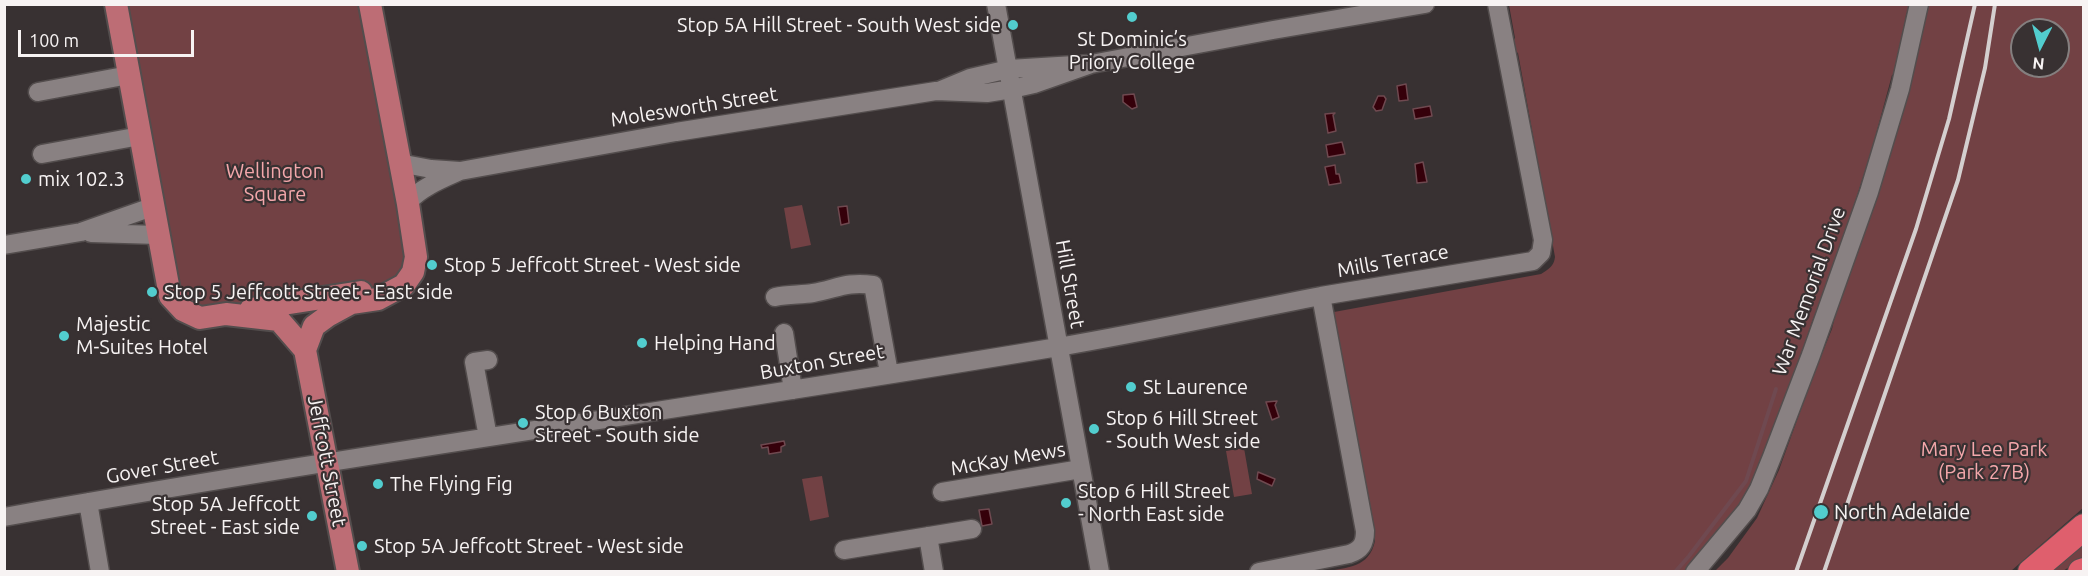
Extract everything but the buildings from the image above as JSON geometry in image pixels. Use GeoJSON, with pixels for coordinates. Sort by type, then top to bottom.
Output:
{"type":"FeatureCollection","features":[{"type":"Feature","properties":{"kind":"highway"},"geometry":{"type":"LineString","coordinates":[[2031,572],[2084,527]]}},
{"type":"Feature","properties":{"kind":"main road"},"geometry":{"type":"LineString","coordinates":[[116,4],[170,296],[183,310],[200,318],[404,285]]}},
{"type":"Feature","properties":{"kind":"main road"},"geometry":{"type":"LineString","coordinates":[[226,314],[279,320],[305,350],[314,326],[329,315],[351,303],[378,299],[404,285],[413,272],[416,257],[408,202],[370,4]]}},
{"type":"Feature","properties":{"kind":"main road","name":"Jeffcott Street"},"geometry":{"type":"LineString","coordinates":[[305,350],[348,572]]}},
{"type":"Feature","properties":{"kind":"street","name":"Hill Street"},"geometry":{"type":"LineString","coordinates":[[996,4],[1100,572]]}},
{"type":"Feature","properties":{"kind":"street","name":"Molesworth Street"},"geometry":{"type":"LineString","coordinates":[[936,91],[970,78],[1009,69],[1091,64],[1375,9],[1425,4]]}},
{"type":"Feature","properties":{"kind":"street","name":"Mills Terrace"},"geometry":{"type":"LineString","coordinates":[[1259,572],[1356,552],[1365,539],[1321,296],[1533,261],[1541,253],[1543,240],[1497,4]]}},
{"type":"Feature","properties":{"kind":"street","name":"War Memorial Drive"},"geometry":{"type":"LineString","coordinates":[[1695,572],[1747,510],[1759,489],[1772,457],[1811,356],[1880,157],[1903,78],[1919,4]]}},
{"type":"Feature","properties":{"kind":"street","name":"Molesworth Street"},"geometry":{"type":"LineString","coordinates":[[399,163],[419,168],[460,171],[676,132],[936,91],[987,93],[1012,89],[1044,81],[1091,64]]}},
{"type":"Feature","properties":{"kind":"street"},"geometry":{"type":"LineString","coordinates":[[38,92],[129,75]]}},
{"type":"Feature","properties":{"kind":"street"},"geometry":{"type":"LineString","coordinates":[[42,154],[140,136]]}},
{"type":"Feature","properties":{"kind":"street","name":"Molesworth Street"},"geometry":{"type":"LineString","coordinates":[[408,202],[434,183],[460,171]]}},
{"type":"Feature","properties":{"kind":"street"},"geometry":{"type":"LineString","coordinates":[[4,245],[81,232],[152,207]]}},
{"type":"Feature","properties":{"kind":"street"},"geometry":{"type":"LineString","coordinates":[[81,232],[158,235]]}},
{"type":"Feature","properties":{"kind":"street"},"geometry":{"type":"LineString","coordinates":[[775,297],[796,293],[815,293],[857,282],[873,285],[889,373]]}},
{"type":"Feature","properties":{"kind":"street","name":"Buxton Street"},"geometry":{"type":"LineString","coordinates":[[328,461],[793,390],[1058,346],[1321,296]]}},
{"type":"Feature","properties":{"kind":"street"},"geometry":{"type":"LineString","coordinates":[[784,333],[793,390]]}},
{"type":"Feature","properties":{"kind":"street"},"geometry":{"type":"LineString","coordinates":[[475,362],[488,437]]}},
{"type":"Feature","properties":{"kind":"street","name":"Gover Street"},"geometry":{"type":"LineString","coordinates":[[5,516],[328,461]]}},
{"type":"Feature","properties":{"kind":"street","name":"McKay Mews"},"geometry":{"type":"LineString","coordinates":[[942,492],[1080,469]]}},
{"type":"Feature","properties":{"kind":"street"},"geometry":{"type":"LineString","coordinates":[[87,502],[100,572]]}},
{"type":"Feature","properties":{"kind":"street"},"geometry":{"type":"LineString","coordinates":[[844,550],[972,529]]}},
{"type":"Feature","properties":{"kind":"street"},"geometry":{"type":"LineString","coordinates":[[928,536],[934,572]]}},
{"type":"Feature","properties":{"kind":"green space","name":"Wellington Square"},"geometry":{"type":"Polygon","coordinates":[[[120,5],[363,5],[407,246],[399,272],[390,280],[377,286],[213,314],[179,302],[120,5]]]}},
{"type":"Feature","properties":{"kind":"green space"},"geometry":{"type":"Polygon","coordinates":[[[1509,5],[1913,5],[1906,14],[1905,39],[1897,55],[1900,72],[1892,75],[1872,149],[1834,268],[1813,319],[1779,420],[1754,484],[1741,507],[1688,571],[1325,572],[1356,565],[1363,561],[1368,557],[1375,541],[1334,312],[1541,274],[1554,263],[1555,257],[1518,53],[1509,47],[1515,38],[1509,5]]]}},
{"type":"Feature","properties":{"kind":"green space","name":"Mary Lee Park (Park 27B)"},"geometry":{"type":"Polygon","coordinates":[[[1926,5],[2083,5],[2083,508],[2011,571],[1714,572],[1728,558],[1757,518],[1779,470],[1832,329],[1837,307],[1888,161],[1926,5]]]}},
{"type":"Feature","properties":{"kind":"green space"},"geometry":{"type":"Polygon","coordinates":[[[802,205],[811,245],[791,249],[784,208],[802,205]]]}},
{"type":"Feature","properties":{"kind":"green space"},"geometry":{"type":"Polygon","coordinates":[[[1244,448],[1252,494],[1234,497],[1226,451],[1244,448]]]}},
{"type":"Feature","properties":{"kind":"green space"},"geometry":{"type":"Polygon","coordinates":[[[822,476],[829,517],[810,521],[802,479],[822,476]]]}},
{"type":"Feature","properties":{"kind":"green space"},"geometry":{"type":"Polygon","coordinates":[[[2083,544],[2083,558],[2063,571],[2051,572],[2083,544]]]}},
{"type":"Feature","properties":{"kind":"shaded area"},"geometry":{"type":"Polygon","coordinates":[[[1406,84],[1408,100],[1399,101],[1397,86],[1406,84]]]}},
{"type":"Feature","properties":{"kind":"shaded area"},"geometry":{"type":"Polygon","coordinates":[[[1134,94],[1137,107],[1132,109],[1123,102],[1123,95],[1134,94]]]}},
{"type":"Feature","properties":{"kind":"shaded area"},"geometry":{"type":"Polygon","coordinates":[[[1378,96],[1384,96],[1386,99],[1382,110],[1376,111],[1373,107],[1378,96]]]}},
{"type":"Feature","properties":{"kind":"shaded area"},"geometry":{"type":"Polygon","coordinates":[[[1430,106],[1432,116],[1415,119],[1413,109],[1430,106]]]}},
{"type":"Feature","properties":{"kind":"shaded area"},"geometry":{"type":"Polygon","coordinates":[[[1335,113],[1333,115],[1336,131],[1328,133],[1325,114],[1335,113]]]}},
{"type":"Feature","properties":{"kind":"shaded area"},"geometry":{"type":"Polygon","coordinates":[[[1342,142],[1345,154],[1328,157],[1326,145],[1342,142]]]}},
{"type":"Feature","properties":{"kind":"shaded area"},"geometry":{"type":"Polygon","coordinates":[[[1423,162],[1427,182],[1417,183],[1415,164],[1423,162]]]}},
{"type":"Feature","properties":{"kind":"shaded area"},"geometry":{"type":"Polygon","coordinates":[[[1335,165],[1336,174],[1339,174],[1341,183],[1329,185],[1325,167],[1335,165]]]}},
{"type":"Feature","properties":{"kind":"shaded area"},"geometry":{"type":"Polygon","coordinates":[[[847,206],[849,223],[841,225],[838,207],[847,206]]]}},
{"type":"Feature","properties":{"kind":"shaded area"},"geometry":{"type":"Polygon","coordinates":[[[1277,401],[1275,405],[1279,417],[1272,420],[1266,402],[1277,401]]]}},
{"type":"Feature","properties":{"kind":"shaded area"},"geometry":{"type":"Polygon","coordinates":[[[784,441],[785,445],[781,447],[781,452],[769,454],[768,447],[762,448],[761,445],[784,441]]]}},
{"type":"Feature","properties":{"kind":"shaded area"},"geometry":{"type":"Polygon","coordinates":[[[1258,472],[1275,479],[1272,486],[1257,479],[1258,472]]]}},
{"type":"Feature","properties":{"kind":"shaded area"},"geometry":{"type":"Polygon","coordinates":[[[989,509],[992,524],[982,526],[979,510],[989,509]]]}},
{"type":"Feature","properties":{"kind":"waterway"},"geometry":{"type":"LineString","coordinates":[[1675,572],[1746,481],[1776,389]]}},
{"type":"Feature","properties":{"kind":"railway"},"geometry":{"type":"LineString","coordinates":[[1796,572],[1916,229],[1949,119],[1975,4]]}},
{"type":"Feature","properties":{"kind":"railway"},"geometry":{"type":"LineString","coordinates":[[1824,572],[1958,180],[1985,68],[1995,4]]}},
{"type":"Feature","properties":{"kind":"place","name":"St Dominic’s Priory College"},"geometry":{"type":"Point","coordinates":[1132,17]}},
{"type":"Feature","properties":{"kind":"place","name":"Stop 5A Hill Street - South West side"},"geometry":{"type":"Point","coordinates":[1013,25]}},
{"type":"Feature","properties":{"kind":"place","name":"mix 102.3"},"geometry":{"type":"Point","coordinates":[26,179]}},
{"type":"Feature","properties":{"kind":"place","name":"Stop 5 Jeffcott Street - West side"},"geometry":{"type":"Point","coordinates":[432,265]}},
{"type":"Feature","properties":{"kind":"place","name":"Stop 5 Jeffcott Street - East side"},"geometry":{"type":"Point","coordinates":[152,292]}},
{"type":"Feature","properties":{"kind":"place","name":"Majestic M-Suites Hotel"},"geometry":{"type":"Point","coordinates":[64,336]}},
{"type":"Feature","properties":{"kind":"place","name":"Helping Hand"},"geometry":{"type":"Point","coordinates":[642,343]}},
{"type":"Feature","properties":{"kind":"place","name":"St Laurence"},"geometry":{"type":"Point","coordinates":[1131,387]}},
{"type":"Feature","properties":{"kind":"place","name":"Stop 6 Buxton Street - South side"},"geometry":{"type":"Point","coordinates":[523,423]}},
{"type":"Feature","properties":{"kind":"place","name":"Stop 6 Hill Street - South West side"},"geometry":{"type":"Point","coordinates":[1094,429]}},
{"type":"Feature","properties":{"kind":"place","name":"The Flying Fig"},"geometry":{"type":"Point","coordinates":[378,484]}},
{"type":"Feature","properties":{"kind":"place","name":"Stop 6 Hill Street - North East side"},"geometry":{"type":"Point","coordinates":[1066,503]}},
{"type":"Feature","properties":{"kind":"place","name":"North Adelaide"},"geometry":{"type":"Point","coordinates":[1821,512]}},
{"type":"Feature","properties":{"kind":"place","name":"Stop 5A Jeffcott Street - East side"},"geometry":{"type":"Point","coordinates":[312,516]}},
{"type":"Feature","properties":{"kind":"place","name":"Stop 5A Jeffcott Street - West side"},"geometry":{"type":"Point","coordinates":[362,546]}}]}
